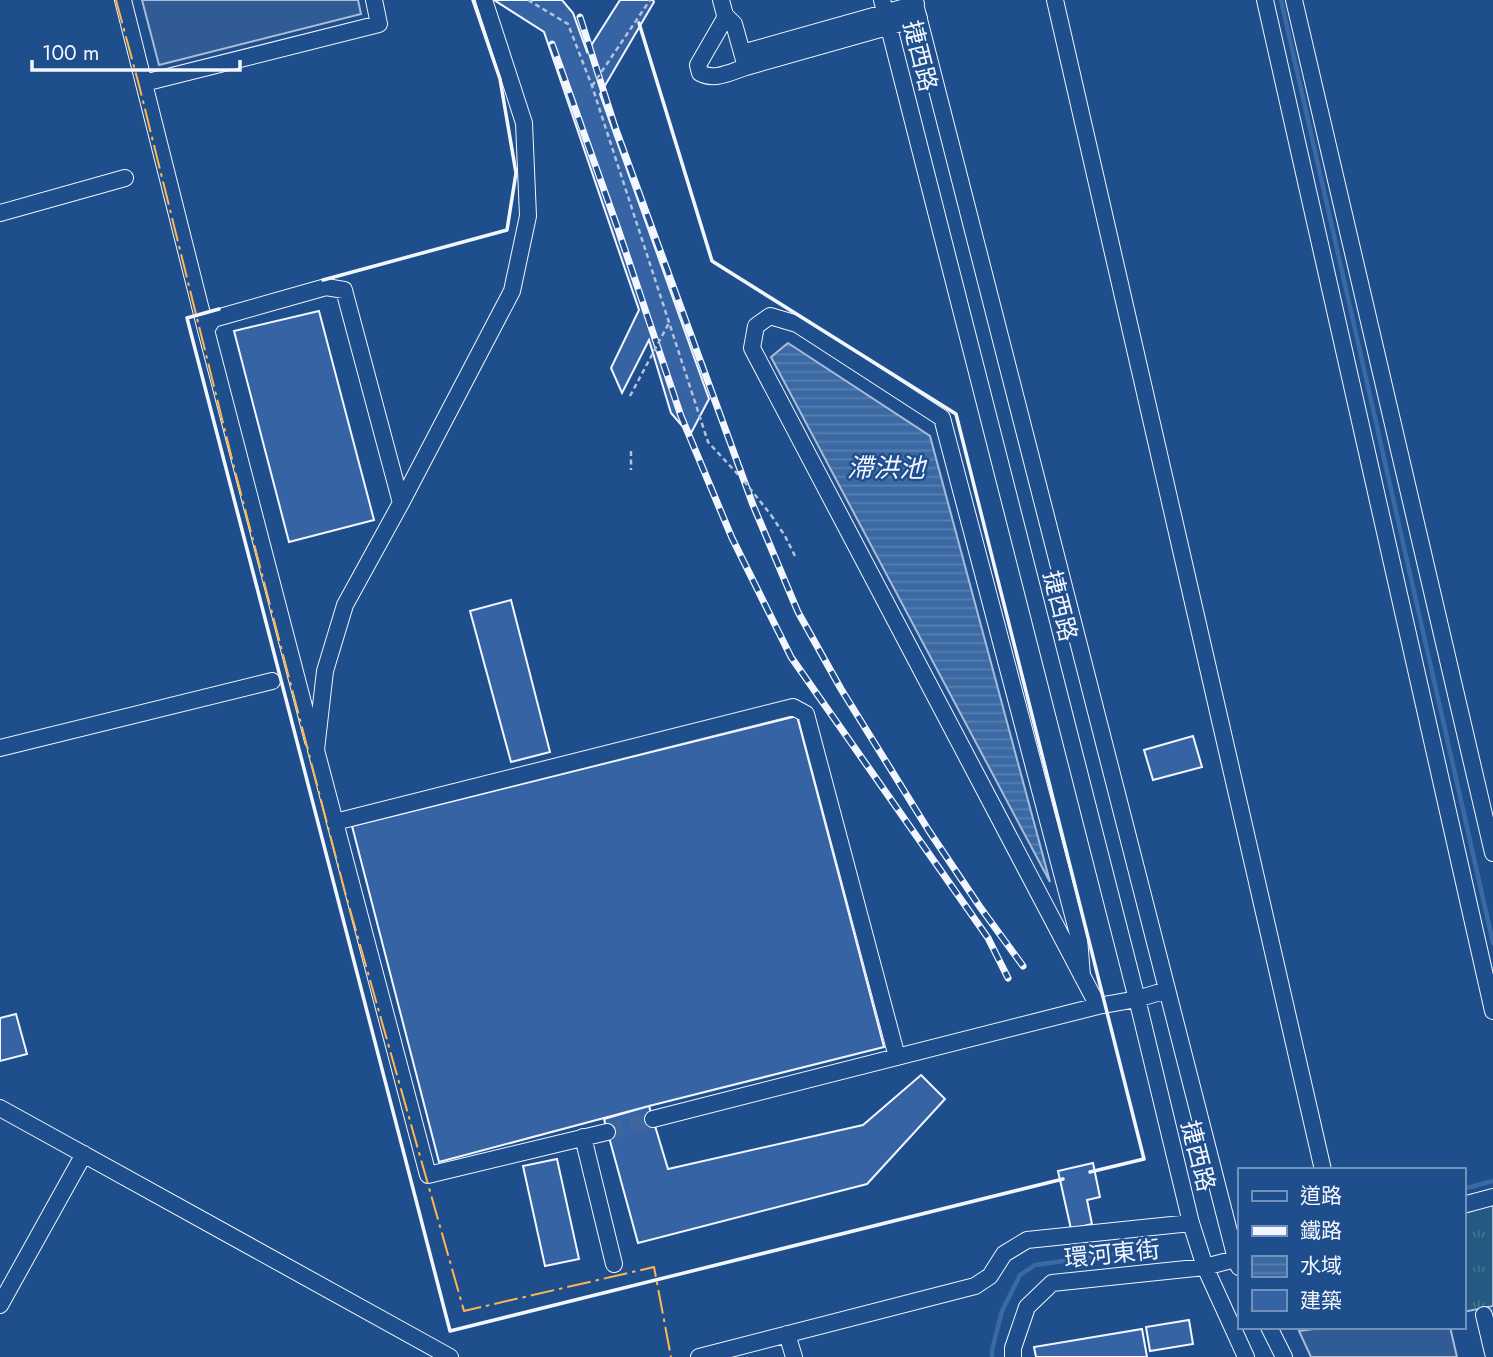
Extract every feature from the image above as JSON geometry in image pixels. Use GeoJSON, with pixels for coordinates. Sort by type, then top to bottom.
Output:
{"type":"FeatureCollection","features":[{"type":"Feature","properties":{"kind":"street"},"geometry":{"type":"LineString","coordinates":[[123,0],[206,330],[428,1175],[607,1132]]}},
{"type":"Feature","properties":{"kind":"street"},"geometry":{"type":"LineString","coordinates":[[144,83],[379,24],[374,0]]}},
{"type":"Feature","properties":{"kind":"street"},"geometry":{"type":"LineString","coordinates":[[316,750],[325,671],[345,605],[512,291],[528,216],[524,123],[484,0]]}},
{"type":"Feature","properties":{"kind":"street"},"geometry":{"type":"LineString","coordinates":[[1055,0],[1323,1168]]}},
{"type":"Feature","properties":{"kind":"street"},"geometry":{"type":"LineString","coordinates":[[1265,0],[1493,1011]]}},
{"type":"Feature","properties":{"kind":"street"},"geometry":{"type":"LineString","coordinates":[[1294,0],[1493,853]]}},
{"type":"Feature","properties":{"kind":"street"},"geometry":{"type":"LineString","coordinates":[[723,8],[722,24],[699,61],[698,70],[703,75],[712,77],[744,60],[885,13],[916,7]]}},
{"type":"Feature","properties":{"kind":"street","name":"捷西路"},"geometry":{"type":"LineString","coordinates":[[916,7],[1222,1207],[1228,1263]]}},
{"type":"Feature","properties":{"kind":"street"},"geometry":{"type":"LineString","coordinates":[[723,8],[734,24],[744,60]]}},
{"type":"Feature","properties":{"kind":"street","name":"捷西路"},"geometry":{"type":"LineString","coordinates":[[885,13],[1137,999],[1191,1223],[1228,1263]]}},
{"type":"Feature","properties":{"kind":"street"},"geometry":{"type":"LineString","coordinates":[[0,213],[125,178]]}},
{"type":"Feature","properties":{"kind":"street"},"geometry":{"type":"LineString","coordinates":[[206,330],[213,318],[326,287],[344,290],[401,503]]}},
{"type":"Feature","properties":{"kind":"street"},"geometry":{"type":"LineString","coordinates":[[1082,976],[1079,938],[942,418],[797,324],[770,316],[756,326],[752,348],[1082,976],[1098,1006]]}},
{"type":"Feature","properties":{"kind":"street"},"geometry":{"type":"LineString","coordinates":[[0,748],[272,681]]}},
{"type":"Feature","properties":{"kind":"street"},"geometry":{"type":"LineString","coordinates":[[335,822],[793,707],[806,715],[897,1056]]}},
{"type":"Feature","properties":{"kind":"street"},"geometry":{"type":"LineString","coordinates":[[653,1119],[1167,990]]}},
{"type":"Feature","properties":{"kind":"street"},"geometry":{"type":"LineString","coordinates":[[0,1108],[450,1357]]}},
{"type":"Feature","properties":{"kind":"street"},"geometry":{"type":"LineString","coordinates":[[583,1137],[614,1264]]}},
{"type":"Feature","properties":{"kind":"street"},"geometry":{"type":"LineString","coordinates":[[0,1305],[83,1154]]}},
{"type":"Feature","properties":{"kind":"street"},"geometry":{"type":"LineString","coordinates":[[1465,1204],[1493,1197]]}},
{"type":"Feature","properties":{"kind":"street"},"geometry":{"type":"LineString","coordinates":[[699,1357],[975,1286],[990,1276],[1004,1254],[1027,1240],[1191,1223]]}},
{"type":"Feature","properties":{"kind":"street"},"geometry":{"type":"LineString","coordinates":[[1228,1263],[1238,1315]]}},
{"type":"Feature","properties":{"kind":"street","name":"環河東街"},"geometry":{"type":"LineString","coordinates":[[1013,1357],[1013,1348],[1027,1307],[1052,1283],[1228,1263]]}},
{"type":"Feature","properties":{"kind":"street"},"geometry":{"type":"LineString","coordinates":[[1483,1315],[1493,1353]]}},
{"type":"Feature","properties":{"kind":"street"},"geometry":{"type":"LineString","coordinates":[[1241,1329],[1246,1357]]}},
{"type":"Feature","properties":{"kind":"street"},"geometry":{"type":"LineString","coordinates":[[1270,1329],[1284,1357]]}},
{"type":"Feature","properties":{"kind":"street"},"geometry":{"type":"LineString","coordinates":[[787,1334],[794,1357]]}},
{"type":"Feature","properties":{"kind":"path"},"geometry":{"type":"LineString","coordinates":[[528,0],[568,24],[592,86],[708,442],[771,515],[795,556]]}},
{"type":"Feature","properties":{"kind":"path"},"geometry":{"type":"LineString","coordinates":[[592,86],[650,0]]}},
{"type":"Feature","properties":{"kind":"path"},"geometry":{"type":"LineString","coordinates":[[630,396],[668,323]]}},
{"type":"Feature","properties":{"kind":"path"},"geometry":{"type":"LineString","coordinates":[[631,451],[631,470]]}},
{"type":"Feature","properties":{"kind":"green space"},"geometry":{"type":"Polygon","coordinates":[[[1493,1204],[1493,1306],[1465,1312],[1465,1212],[1493,1204]]]}},
{"type":"Feature","properties":{"kind":"shaded area"},"geometry":{"type":"Polygon","coordinates":[[[142,0],[358,0],[361,14],[159,65],[142,0]]]}},
{"type":"Feature","properties":{"kind":"shaded area"},"geometry":{"type":"Polygon","coordinates":[[[1450,1329],[1457,1357],[1311,1357],[1299,1331],[1450,1329]]]}},
{"type":"Feature","properties":{"kind":"water","name":"滯洪池"},"geometry":{"type":"Polygon","coordinates":[[[788,343],[930,436],[1050,882],[771,357],[788,343]]]}},
{"type":"Feature","properties":{"kind":"building"},"geometry":{"type":"Polygon","coordinates":[[[494,0],[562,0],[573,13],[587,52],[620,0],[654,2],[600,94],[709,399],[690,435],[671,413],[649,340],[622,393],[611,368],[639,310],[544,32],[494,0]]]}},
{"type":"Feature","properties":{"kind":"building"},"geometry":{"type":"Polygon","coordinates":[[[319,311],[374,520],[289,542],[234,331],[319,311]]]}},
{"type":"Feature","properties":{"kind":"building"},"geometry":{"type":"Polygon","coordinates":[[[511,600],[550,752],[511,762],[470,611],[511,600]]]}},
{"type":"Feature","properties":{"kind":"building"},"geometry":{"type":"Polygon","coordinates":[[[797,716],[884,1047],[439,1162],[352,826],[797,716]]]}},
{"type":"Feature","properties":{"kind":"building"},"geometry":{"type":"Polygon","coordinates":[[[1193,736],[1202,767],[1153,780],[1144,750],[1193,736]]]}},
{"type":"Feature","properties":{"kind":"building"},"geometry":{"type":"Polygon","coordinates":[[[16,1014],[27,1054],[0,1061],[0,1018],[16,1014]]]}},
{"type":"Feature","properties":{"kind":"building"},"geometry":{"type":"Polygon","coordinates":[[[921,1075],[945,1099],[867,1184],[638,1243],[604,1119],[649,1106],[668,1169],[863,1125],[921,1075]]]}},
{"type":"Feature","properties":{"kind":"building"},"geometry":{"type":"Polygon","coordinates":[[[557,1159],[579,1259],[545,1266],[523,1166],[557,1159]]]}},
{"type":"Feature","properties":{"kind":"building"},"geometry":{"type":"Polygon","coordinates":[[[1093,1163],[1100,1197],[1087,1200],[1092,1224],[1071,1229],[1058,1171],[1093,1163]]]}},
{"type":"Feature","properties":{"kind":"building"},"geometry":{"type":"Polygon","coordinates":[[[1189,1320],[1193,1344],[1150,1351],[1146,1327],[1189,1320]]]}},
{"type":"Feature","properties":{"kind":"building"},"geometry":{"type":"Polygon","coordinates":[[[1142,1329],[1147,1357],[1036,1357],[1034,1347],[1142,1329]]]}},
{"type":"Feature","properties":{"kind":"waterway"},"geometry":{"type":"LineString","coordinates":[[1281,0],[1493,943]]}},
{"type":"Feature","properties":{"kind":"waterway"},"geometry":{"type":"LineString","coordinates":[[1465,1188],[1493,1181]]}},
{"type":"Feature","properties":{"kind":"waterway"},"geometry":{"type":"LineString","coordinates":[[992,1357],[1002,1311],[1020,1275],[1035,1265],[1156,1248]]}},
{"type":"Feature","properties":{"kind":"tunnel"},"geometry":{"type":"LineString","coordinates":[[607,1132],[653,1119]]}},
{"type":"Feature","properties":{"kind":"railway"},"geometry":{"type":"LineString","coordinates":[[580,17],[615,127],[753,505],[798,612],[841,689],[929,831],[1023,966]]}},
{"type":"Feature","properties":{"kind":"railway"},"geometry":{"type":"LineString","coordinates":[[552,44],[681,416],[732,538],[791,657],[988,938],[1008,978]]}},
{"type":"Feature","properties":{"kind":"wall"},"geometry":{"type":"LineString","coordinates":[[323,280],[507,230],[516,173],[500,79],[473,0]]}},
{"type":"Feature","properties":{"kind":"wall"},"geometry":{"type":"LineString","coordinates":[[639,23],[712,261],[956,414],[1144,1159],[1090,1172]]}},
{"type":"Feature","properties":{"kind":"wall"},"geometry":{"type":"LineString","coordinates":[[219,309],[187,318],[450,1331],[1063,1179]]}},
{"type":"Feature","properties":{"kind":"power"},"geometry":{"type":"LineString","coordinates":[[116,0],[345,892],[464,1311],[654,1267],[671,1357]]}}]}
